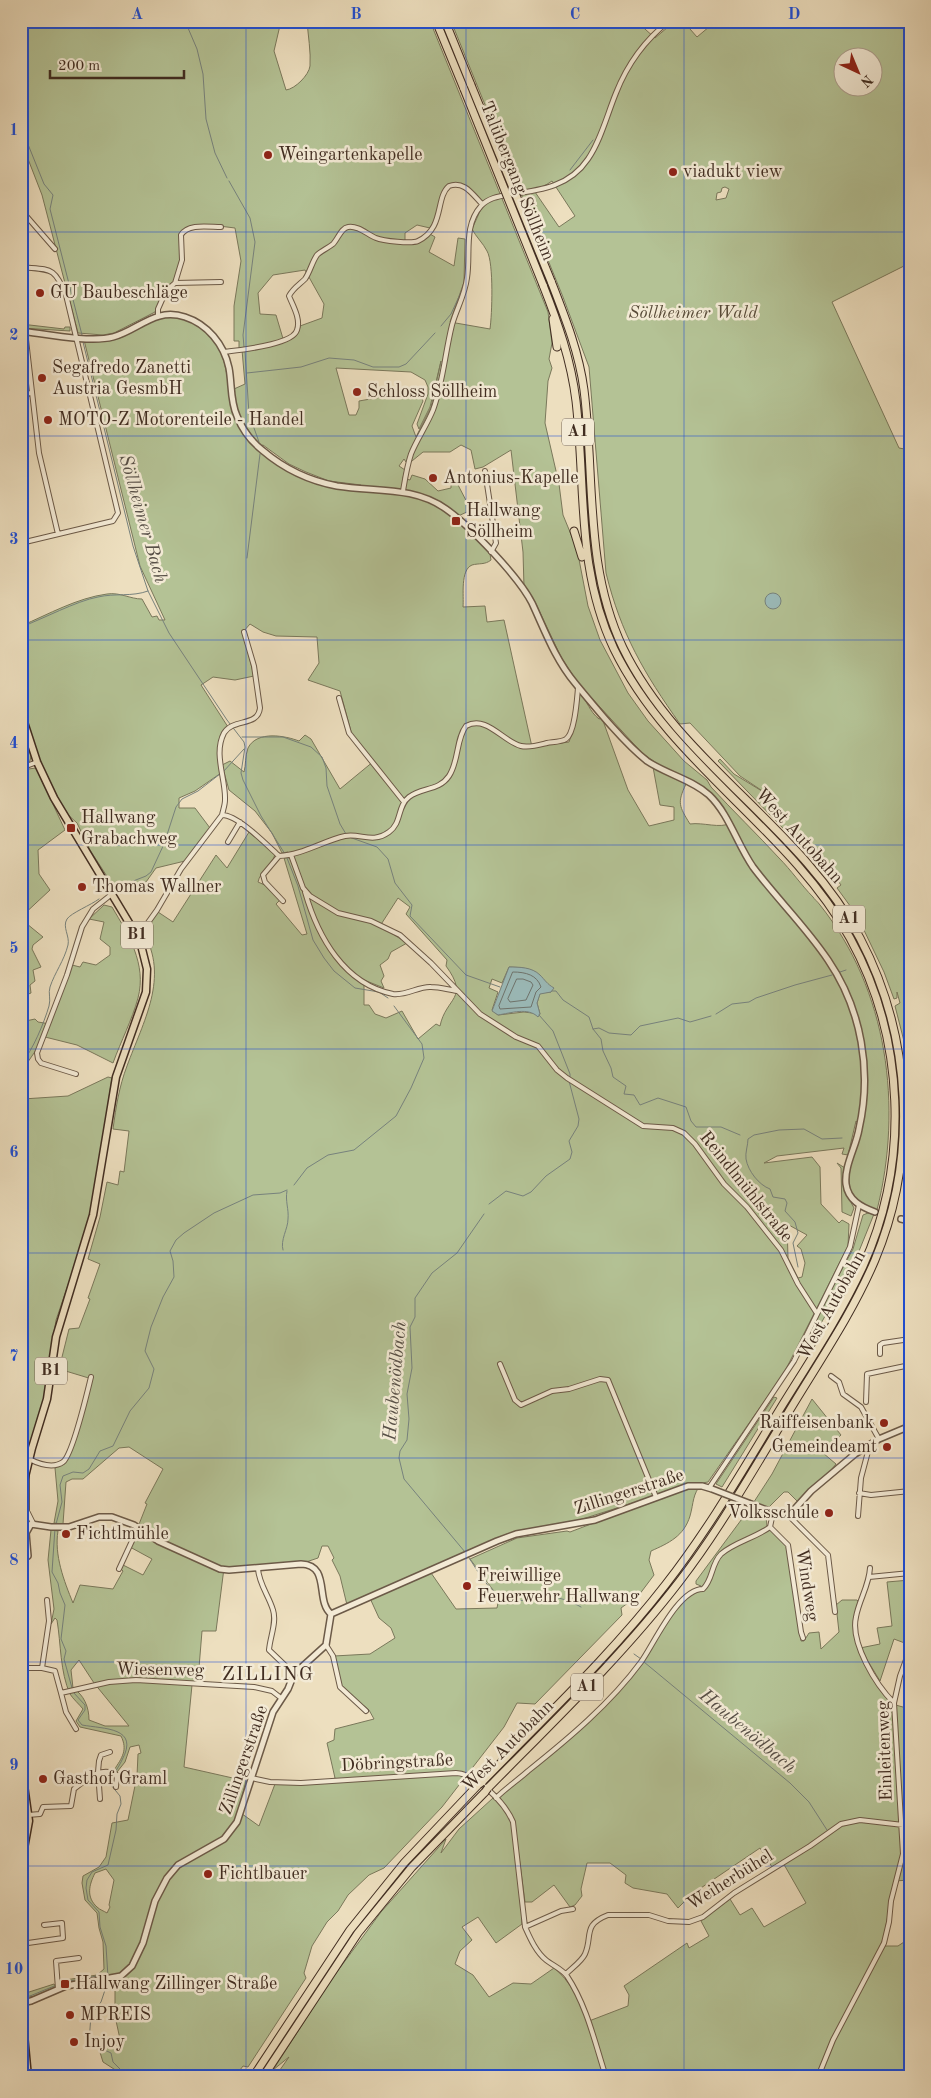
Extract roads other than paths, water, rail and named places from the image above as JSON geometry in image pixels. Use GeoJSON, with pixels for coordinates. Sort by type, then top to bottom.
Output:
{"type":"FeatureCollection","features":[{"type":"Feature","properties":{"kind":"highway","name":"A1"},"geometry":{"type":"LineString","coordinates":[[436,21],[467,87]]}},
{"type":"Feature","properties":{"kind":"highway","name":"A1"},"geometry":{"type":"LineString","coordinates":[[445,21],[467,87]]}},
{"type":"Feature","properties":{"kind":"highway","name":"Talübergang Söllheim"},"geometry":{"type":"LineString","coordinates":[[467,87],[551,281]]}},
{"type":"Feature","properties":{"kind":"highway","name":"Talübergang Söllheim"},"geometry":{"type":"LineString","coordinates":[[467,87],[543,284]]}},
{"type":"Feature","properties":{"kind":"highway","name":"West Autobahn"},"geometry":{"type":"LineString","coordinates":[[263,2077],[334,1967],[363,1926],[412,1866],[577,1698],[642,1628],[685,1574],[730,1509],[847,1315],[870,1272],[886,1228],[899,1179],[904,1133],[903,1084],[893,1025],[879,980],[860,937],[840,905],[810,867],[697,750],[659,707],[637,674],[618,636],[606,603],[595,554],[590,507],[586,412],[579,364],[570,329],[551,281]]}},
{"type":"Feature","properties":{"kind":"highway","name":"West Autobahn"},"geometry":{"type":"LineString","coordinates":[[253,2077],[355,1922],[404,1863],[623,1636],[668,1582],[706,1529],[826,1333],[862,1268],[882,1213],[890,1177],[894,1142],[894,1089],[888,1042],[872,985],[852,942],[840,920],[811,882],[693,759],[649,707],[629,677],[609,636],[594,593],[588,564],[583,526],[578,417],[573,380],[565,344],[543,284]]}},
{"type":"Feature","properties":{"kind":"highway"},"geometry":{"type":"LineString","coordinates":[[551,304],[557,347]]}},
{"type":"Feature","properties":{"kind":"highway"},"geometry":{"type":"LineString","coordinates":[[574,531],[583,558],[588,564]]}},
{"type":"Feature","properties":{"kind":"main road","name":"B1"},"geometry":{"type":"LineString","coordinates":[[21,713],[37,762],[54,798],[136,933],[146,960],[148,981],[146,992],[116,1076],[93,1215],[56,1337],[46,1399],[21,1493]]}},
{"type":"Feature","properties":{"kind":"main road"},"geometry":{"type":"LineString","coordinates":[[21,1764],[28,1815],[21,1865]]}},
{"type":"Feature","properties":{"kind":"main road"},"geometry":{"type":"LineString","coordinates":[[21,2003],[24,2057],[28,2077]]}},
{"type":"Feature","properties":{"kind":"street"},"geometry":{"type":"LineString","coordinates":[[403,491],[411,453],[433,410],[452,325],[467,278],[468,244],[472,221],[482,204],[496,196],[536,191],[555,186],[572,177],[580,170],[589,158],[600,136],[625,74],[655,31],[669,21]]}},
{"type":"Feature","properties":{"kind":"street"},"geometry":{"type":"LineString","coordinates":[[224,352],[286,340],[293,336],[297,330],[298,318],[289,296],[305,278],[317,255],[334,244],[344,229],[349,227],[356,228],[384,240],[415,242],[425,236],[433,227],[440,212],[444,193],[449,186],[460,184],[466,187],[482,204]]}},
{"type":"Feature","properties":{"kind":"street"},"geometry":{"type":"LineString","coordinates":[[21,210],[55,249]]}},
{"type":"Feature","properties":{"kind":"street"},"geometry":{"type":"LineString","coordinates":[[158,315],[158,309],[166,291],[175,283],[182,260],[181,235],[183,232],[187,229],[198,227],[221,227]]}},
{"type":"Feature","properties":{"kind":"street"},"geometry":{"type":"LineString","coordinates":[[21,267],[49,270],[56,274],[66,295],[118,513],[113,521],[21,543]]}},
{"type":"Feature","properties":{"kind":"street"},"geometry":{"type":"LineString","coordinates":[[175,283],[221,282]]}},
{"type":"Feature","properties":{"kind":"street"},"geometry":{"type":"LineString","coordinates":[[58,534],[39,453],[23,331],[100,339],[114,336],[158,315],[173,314],[186,317],[201,325],[217,341],[224,352],[229,370],[233,402],[238,419],[249,437],[265,453],[290,470],[337,486],[403,491],[426,498],[444,507],[491,552],[528,596],[557,658],[578,687],[645,759],[697,786],[715,801],[753,866],[816,944],[840,979],[857,1023],[864,1056],[865,1090],[861,1121],[846,1181],[850,1195],[859,1205],[875,1212]]}},
{"type":"Feature","properties":{"kind":"street"},"geometry":{"type":"LineString","coordinates":[[21,394],[32,393]]}},
{"type":"Feature","properties":{"kind":"street"},"geometry":{"type":"LineString","coordinates":[[485,471],[496,543],[491,552]]}},
{"type":"Feature","properties":{"kind":"street"},"geometry":{"type":"LineString","coordinates":[[21,573],[24,583],[21,589]]}},
{"type":"Feature","properties":{"kind":"street"},"geometry":{"type":"LineString","coordinates":[[136,933],[147,924],[181,869],[222,815],[225,802],[221,746],[224,733],[234,725],[254,719],[260,712],[254,666],[244,632]]}},
{"type":"Feature","properties":{"kind":"street"},"geometry":{"type":"LineString","coordinates":[[283,901],[265,882],[263,875],[286,855],[344,836],[350,835],[372,839],[390,832],[398,821],[404,802],[413,794],[432,789],[448,778],[457,758],[464,727],[470,724],[483,724],[519,746],[526,747],[566,739],[570,735],[576,712],[578,687]]}},
{"type":"Feature","properties":{"kind":"street"},"geometry":{"type":"LineString","coordinates":[[339,698],[350,733],[404,802]]}},
{"type":"Feature","properties":{"kind":"street"},"geometry":{"type":"LineString","coordinates":[[21,765],[37,762]]}},
{"type":"Feature","properties":{"kind":"street"},"geometry":{"type":"LineString","coordinates":[[222,815],[227,815],[240,822],[286,855],[303,888],[323,940],[360,980],[393,994],[430,986],[458,992]]}},
{"type":"Feature","properties":{"kind":"street"},"geometry":{"type":"LineString","coordinates":[[228,842],[240,822]]}},
{"type":"Feature","properties":{"kind":"street","name":"Reindlmühlstraße"},"geometry":{"type":"LineString","coordinates":[[303,888],[314,899],[338,913],[371,921],[400,935],[480,1014],[516,1036],[538,1046],[557,1070],[569,1079],[643,1126],[672,1128],[684,1133],[695,1144],[724,1184],[747,1207],[781,1250],[798,1284],[816,1312]]}},
{"type":"Feature","properties":{"kind":"street"},"geometry":{"type":"LineString","coordinates":[[76,1074],[42,1063],[38,1059],[37,1053],[67,975],[82,927],[91,912],[112,894]]}},
{"type":"Feature","properties":{"kind":"street"},"geometry":{"type":"LineString","coordinates":[[859,1205],[850,1247],[816,1312],[811,1328],[786,1373],[711,1488],[773,1513],[787,1514],[797,1509],[811,1491],[870,1444],[910,1426]]}},
{"type":"Feature","properties":{"kind":"street"},"geometry":{"type":"LineString","coordinates":[[901,1218],[910,1221]]}},
{"type":"Feature","properties":{"kind":"street"},"geometry":{"type":"LineString","coordinates":[[880,1354],[880,1345],[883,1343],[910,1339]]}},
{"type":"Feature","properties":{"kind":"street"},"geometry":{"type":"LineString","coordinates":[[500,1364],[518,1404],[521,1405],[552,1392],[570,1389],[600,1379],[608,1380],[656,1497]]}},
{"type":"Feature","properties":{"kind":"street"},"geometry":{"type":"LineString","coordinates":[[866,1402],[867,1374],[910,1366]]}},
{"type":"Feature","properties":{"kind":"street"},"geometry":{"type":"LineString","coordinates":[[830,1376],[839,1382],[843,1394],[861,1408],[879,1439]]}},
{"type":"Feature","properties":{"kind":"street"},"geometry":{"type":"LineString","coordinates":[[29,1460],[50,1466],[58,1465],[64,1461],[76,1430],[91,1377]]}},
{"type":"Feature","properties":{"kind":"street"},"geometry":{"type":"LineString","coordinates":[[858,1516],[859,1493],[870,1444]]}},
{"type":"Feature","properties":{"kind":"street"},"geometry":{"type":"LineString","coordinates":[[26,1469],[28,1477],[27,1511],[33,1523]]}},
{"type":"Feature","properties":{"kind":"street","name":"Zillingerstraße"},"geometry":{"type":"LineString","coordinates":[[332,1614],[516,1534],[595,1520],[694,1485],[711,1488]]}},
{"type":"Feature","properties":{"kind":"street"},"geometry":{"type":"LineString","coordinates":[[859,1493],[871,1495],[910,1491]]}},
{"type":"Feature","properties":{"kind":"street"},"geometry":{"type":"LineString","coordinates":[[496,1798],[576,1730],[620,1689],[641,1662],[680,1602],[695,1589],[702,1589],[708,1584],[713,1566],[720,1555],[770,1527],[773,1513]]}},
{"type":"Feature","properties":{"kind":"street"},"geometry":{"type":"LineString","coordinates":[[787,1514],[828,1555],[835,1612]]}},
{"type":"Feature","properties":{"kind":"street"},"geometry":{"type":"LineString","coordinates":[[33,1523],[51,1527],[75,1526],[99,1517],[112,1517],[138,1528],[158,1541],[212,1567],[229,1570],[302,1564],[312,1566],[317,1569],[320,1578],[326,1609],[332,1614],[326,1644],[333,1656],[340,1687],[366,1711]]}},
{"type":"Feature","properties":{"kind":"street"},"geometry":{"type":"LineString","coordinates":[[21,1560],[28,1556],[26,1533],[33,1523]]}},
{"type":"Feature","properties":{"kind":"street","name":"Windweg"},"geometry":{"type":"LineString","coordinates":[[770,1527],[788,1545],[803,1638]]}},
{"type":"Feature","properties":{"kind":"street"},"geometry":{"type":"LineString","coordinates":[[119,1569],[138,1528]]}},
{"type":"Feature","properties":{"kind":"street"},"geometry":{"type":"LineString","coordinates":[[258,1568],[263,1591],[273,1611],[274,1625],[269,1650],[294,1674]]}},
{"type":"Feature","properties":{"kind":"street"},"geometry":{"type":"LineString","coordinates":[[870,1568],[869,1577],[856,1616],[856,1637],[864,1659],[894,1703]]}},
{"type":"Feature","properties":{"kind":"street"},"geometry":{"type":"LineString","coordinates":[[869,1577],[910,1573]]}},
{"type":"Feature","properties":{"kind":"street"},"geometry":{"type":"LineString","coordinates":[[42,1668],[49,1622],[47,1600]]}},
{"type":"Feature","properties":{"kind":"street","name":"Zillingerstraße"},"geometry":{"type":"LineString","coordinates":[[21,2003],[40,1998],[58,1986],[112,1979],[127,1973],[135,1961],[148,1930],[155,1901],[173,1870],[185,1861],[217,1844],[234,1828],[267,1727],[281,1698],[288,1689],[294,1674],[326,1644]]}},
{"type":"Feature","properties":{"kind":"street","name":"Einleitenweg"},"geometry":{"type":"LineString","coordinates":[[818,2077],[833,2040],[886,1937],[891,1901],[903,1854],[903,1824],[894,1703],[910,1649]]}},
{"type":"Feature","properties":{"kind":"street"},"geometry":{"type":"LineString","coordinates":[[21,1668],[42,1668],[55,1671],[66,1712],[76,1729]]}},
{"type":"Feature","properties":{"kind":"street","name":"Wiesenweg"},"geometry":{"type":"LineString","coordinates":[[61,1693],[109,1682],[136,1680],[272,1690],[281,1698]]}},
{"type":"Feature","properties":{"kind":"street"},"geometry":{"type":"LineString","coordinates":[[100,1799],[98,1761],[102,1755],[110,1752]]}},
{"type":"Feature","properties":{"kind":"street"},"geometry":{"type":"LineString","coordinates":[[28,1815],[40,1814],[43,1807],[71,1806],[74,1789],[98,1772],[111,1771],[117,1775],[116,1787]]}},
{"type":"Feature","properties":{"kind":"street","name":"Döbringstraße"},"geometry":{"type":"LineString","coordinates":[[251,1778],[270,1782],[301,1783],[463,1773],[476,1780],[510,1813],[513,1822],[526,1927],[530,1939],[544,1958],[566,1974],[584,2009],[606,2077]]}},
{"type":"Feature","properties":{"kind":"street","name":"Weiherbühel"},"geometry":{"type":"LineString","coordinates":[[566,1974],[585,1954],[590,1929],[603,1917],[608,1915],[649,1915],[668,1921],[689,1922],[703,1917],[734,1893],[810,1846],[841,1824],[860,1820],[903,1824]]}},
{"type":"Feature","properties":{"kind":"street"},"geometry":{"type":"LineString","coordinates":[[526,1927],[561,1911],[573,1909]]}},
{"type":"Feature","properties":{"kind":"street"},"geometry":{"type":"LineString","coordinates":[[21,1944],[63,1938],[62,1924],[44,1925]]}},
{"type":"Feature","properties":{"kind":"street"},"geometry":{"type":"LineString","coordinates":[[58,1986],[56,1961],[79,1958]]}},
{"type":"Feature","properties":{"kind":"water"},"geometry":{"type":"Polygon","coordinates":[[[773,593],[779,595],[781,601],[779,607],[773,609],[767,607],[765,601],[767,595],[773,593]]]}},
{"type":"Feature","properties":{"kind":"water"},"geometry":{"type":"Polygon","coordinates":[[[509,967],[533,970],[554,988],[551,992],[540,994],[537,1003],[540,1014],[538,1017],[524,1011],[498,1015],[492,1011],[509,967]]]}},
{"type":"Feature","properties":{"kind":"waterway"},"geometry":{"type":"LineString","coordinates":[[185,21],[197,49],[203,74],[206,119],[215,153],[227,178]]}},
{"type":"Feature","properties":{"kind":"waterway","name":"Söllheimer Bach"},"geometry":{"type":"LineString","coordinates":[[21,127],[44,184],[53,195],[50,209],[82,335]]}},
{"type":"Feature","properties":{"kind":"waterway"},"geometry":{"type":"LineString","coordinates":[[570,170],[593,140]]}},
{"type":"Feature","properties":{"kind":"waterway"},"geometry":{"type":"LineString","coordinates":[[229,181],[250,218],[255,242],[243,335],[244,347]]}},
{"type":"Feature","properties":{"kind":"waterway"},"geometry":{"type":"LineString","coordinates":[[441,326],[451,314],[462,290]]}},
{"type":"Feature","properties":{"kind":"waterway"},"geometry":{"type":"LineString","coordinates":[[247,373],[301,367],[329,358],[354,360],[373,367],[399,367],[406,364],[435,333]]}},
{"type":"Feature","properties":{"kind":"waterway","name":"Söllheimer Bach"},"geometry":{"type":"LineString","coordinates":[[83,342],[133,546],[148,591],[169,633],[227,720],[244,742],[241,773],[243,780],[261,816],[285,854]]}},
{"type":"Feature","properties":{"kind":"waterway"},"geometry":{"type":"LineString","coordinates":[[245,352],[249,414],[259,442]]}},
{"type":"Feature","properties":{"kind":"waterway"},"geometry":{"type":"LineString","coordinates":[[247,558],[260,454]]}},
{"type":"Feature","properties":{"kind":"waterway"},"geometry":{"type":"LineString","coordinates":[[21,627],[89,599],[148,591]]}},
{"type":"Feature","properties":{"kind":"waterway","name":"Haubenödbach"},"geometry":{"type":"LineString","coordinates":[[242,737],[283,737],[311,747],[322,757],[326,768],[327,786],[340,824],[346,834]]}},
{"type":"Feature","properties":{"kind":"waterway"},"geometry":{"type":"LineString","coordinates":[[223,772],[244,749]]}},
{"type":"Feature","properties":{"kind":"waterway"},"geometry":{"type":"LineString","coordinates":[[118,887],[146,876],[151,872],[164,844],[176,807],[182,799],[198,791],[220,774]]}},
{"type":"Feature","properties":{"kind":"waterway","name":"Haubenödbach"},"geometry":{"type":"LineString","coordinates":[[349,837],[377,847],[388,859],[395,883],[412,905],[410,916],[466,975],[500,987]]}},
{"type":"Feature","properties":{"kind":"waterway","name":"Söllheimer Bach"},"geometry":{"type":"LineString","coordinates":[[287,858],[298,886],[313,940],[324,958],[334,971],[355,988],[379,992],[388,998]]}},
{"type":"Feature","properties":{"kind":"waterway"},"geometry":{"type":"LineString","coordinates":[[21,1064],[34,1044],[47,1013],[50,1003],[50,987],[68,945],[65,925],[67,919],[99,899]]}},
{"type":"Feature","properties":{"kind":"waterway"},"geometry":{"type":"LineString","coordinates":[[840,972],[846,970]]}},
{"type":"Feature","properties":{"kind":"waterway"},"geometry":{"type":"LineString","coordinates":[[716,1014],[732,1004],[749,1002],[795,985],[832,975]]}},
{"type":"Feature","properties":{"kind":"waterway"},"geometry":{"type":"LineString","coordinates":[[552,991],[556,991],[563,1000],[589,1017],[593,1029],[601,1039],[603,1051],[613,1077],[626,1086],[624,1094],[634,1095],[640,1105],[658,1098],[686,1107],[691,1121],[696,1127],[721,1127],[740,1135]]}},
{"type":"Feature","properties":{"kind":"waterway","name":"Söllheimer Bach"},"geometry":{"type":"LineString","coordinates":[[294,1185],[307,1168],[328,1155],[354,1150],[396,1116],[424,1058],[422,1044],[394,1006]]}},
{"type":"Feature","properties":{"kind":"waterway","name":"Haubenödbach"},"geometry":{"type":"LineString","coordinates":[[539,1015],[553,1031],[570,1077]]}},
{"type":"Feature","properties":{"kind":"waterway"},"geometry":{"type":"LineString","coordinates":[[593,1029],[599,1028],[609,1033],[631,1035],[640,1026],[678,1018],[690,1022],[711,1016]]}},
{"type":"Feature","properties":{"kind":"waterway","name":"Haubenödbach"},"geometry":{"type":"LineString","coordinates":[[489,1204],[506,1191],[523,1196],[531,1192],[546,1176],[570,1159],[572,1152],[569,1141],[578,1126],[579,1119],[569,1081]]}},
{"type":"Feature","properties":{"kind":"waterway"},"geometry":{"type":"LineString","coordinates":[[798,1267],[793,1243],[798,1233],[795,1222],[785,1211],[787,1203],[785,1199],[773,1197],[770,1189],[758,1181],[752,1173],[746,1159],[748,1139],[754,1135],[779,1130],[804,1129],[822,1139],[842,1138]]}},
{"type":"Feature","properties":{"kind":"waterway","name":"Söllheimer Bach"},"geometry":{"type":"LineString","coordinates":[[56,1524],[62,1502],[60,1485],[63,1476],[73,1472],[83,1473],[89,1469],[100,1451],[113,1446],[130,1411],[149,1388],[154,1369],[145,1351],[151,1327],[163,1297],[174,1277],[170,1251],[176,1240],[214,1213],[253,1195],[280,1193],[287,1190]]}},
{"type":"Feature","properties":{"kind":"waterway"},"geometry":{"type":"LineString","coordinates":[[283,1250],[282,1246],[288,1219],[287,1191]]}},
{"type":"Feature","properties":{"kind":"waterway","name":"Haubenödbach"},"geometry":{"type":"LineString","coordinates":[[465,1552],[404,1479],[399,1458],[400,1451],[407,1440],[409,1419],[407,1394],[412,1368],[410,1327],[415,1317],[415,1298],[432,1273],[457,1253],[484,1214]]}},
{"type":"Feature","properties":{"kind":"waterway","name":"Söllheimer Bach"},"geometry":{"type":"LineString","coordinates":[[55,1528],[52,1572],[58,1583],[65,1605],[61,1639],[66,1651],[64,1659],[72,1688]]}},
{"type":"Feature","properties":{"kind":"waterway","name":"Haubenödbach"},"geometry":{"type":"LineString","coordinates":[[469,1558],[487,1585],[502,1597],[520,1601],[552,1597],[567,1600],[581,1607]]}},
{"type":"Feature","properties":{"kind":"waterway","name":"Haubenödbach"},"geometry":{"type":"LineString","coordinates":[[634,1654],[641,1659]]}},
{"type":"Feature","properties":{"kind":"waterway","name":"Haubenödbach"},"geometry":{"type":"LineString","coordinates":[[644,1662],[790,1783],[809,1802],[827,1830]]}},
{"type":"Feature","properties":{"kind":"waterway","name":"Söllheimer Bach"},"geometry":{"type":"LineString","coordinates":[[73,1692],[85,1705],[85,1710],[78,1720],[82,1725],[109,1729],[123,1735],[126,1741],[126,1749],[111,1785],[120,1796],[121,1804],[117,1814],[116,1830],[108,1865],[92,1872],[87,1880],[86,1888],[88,1900],[99,1912],[100,1927],[106,1946],[108,1977]]}},
{"type":"Feature","properties":{"kind":"waterway"},"geometry":{"type":"LineString","coordinates":[[30,1996],[64,1982],[108,1974]]}},
{"type":"Feature","properties":{"kind":"waterway","name":"Söllheimer Bach"},"geometry":{"type":"LineString","coordinates":[[108,1981],[101,2002],[91,2015],[89,2042],[111,2053],[113,2062],[124,2073],[124,2077]]}},
{"type":"Feature","properties":{"kind":"place","name":"Weingartenkapelle"},"geometry":{"type":"Point","coordinates":[268,155]}},
{"type":"Feature","properties":{"kind":"place","name":"viadukt view"},"geometry":{"type":"Point","coordinates":[673,172]}},
{"type":"Feature","properties":{"kind":"place","name":"GU Baubeschläge"},"geometry":{"type":"Point","coordinates":[40,293]}},
{"type":"Feature","properties":{"kind":"place","name":"Segafredo Zanetti Austria GesmbH"},"geometry":{"type":"Point","coordinates":[42,378]}},
{"type":"Feature","properties":{"kind":"place","name":"Schloss Söllheim"},"geometry":{"type":"Point","coordinates":[357,392]}},
{"type":"Feature","properties":{"kind":"place","name":"MOTO-Z Motorenteile - Handel"},"geometry":{"type":"Point","coordinates":[48,420]}},
{"type":"Feature","properties":{"kind":"place","name":"Antonius-Kapelle"},"geometry":{"type":"Point","coordinates":[433,478]}},
{"type":"Feature","properties":{"kind":"place","name":"Hallwang Söllheim"},"geometry":{"type":"Point","coordinates":[456,521]}},
{"type":"Feature","properties":{"kind":"place","name":"Hallwang Grabachweg"},"geometry":{"type":"Point","coordinates":[71,828]}},
{"type":"Feature","properties":{"kind":"place","name":"Thomas Wallner"},"geometry":{"type":"Point","coordinates":[82,887]}},
{"type":"Feature","properties":{"kind":"place","name":"Raiffeisenbank"},"geometry":{"type":"Point","coordinates":[884,1423]}},
{"type":"Feature","properties":{"kind":"place","name":"Gemeindeamt"},"geometry":{"type":"Point","coordinates":[887,1447]}},
{"type":"Feature","properties":{"kind":"place","name":"Volksschule"},"geometry":{"type":"Point","coordinates":[829,1513]}},
{"type":"Feature","properties":{"kind":"place","name":"Fichtlmühle"},"geometry":{"type":"Point","coordinates":[66,1534]}},
{"type":"Feature","properties":{"kind":"place","name":"Freiwillige Feuerwehr Hallwang"},"geometry":{"type":"Point","coordinates":[467,1586]}},
{"type":"Feature","properties":{"kind":"place","name":"Gasthof Graml"},"geometry":{"type":"Point","coordinates":[43,1779]}},
{"type":"Feature","properties":{"kind":"place","name":"Fichtlbauer"},"geometry":{"type":"Point","coordinates":[208,1874]}},
{"type":"Feature","properties":{"kind":"place","name":"Hallwang Zillinger Straße"},"geometry":{"type":"Point","coordinates":[65,1984]}},
{"type":"Feature","properties":{"kind":"place","name":"MPREIS"},"geometry":{"type":"Point","coordinates":[70,2015]}},
{"type":"Feature","properties":{"kind":"place","name":"Injoy"},"geometry":{"type":"Point","coordinates":[74,2042]}},
{"type":"Feature","properties":{"kind":"district","name":"ZILLING"},"geometry":{"type":"Point","coordinates":[268,1675]}},
{"type":"Feature","properties":{"kind":"park label","name":"Söllheimer Wald"},"geometry":{"type":"Point","coordinates":[693,313]}}]}
